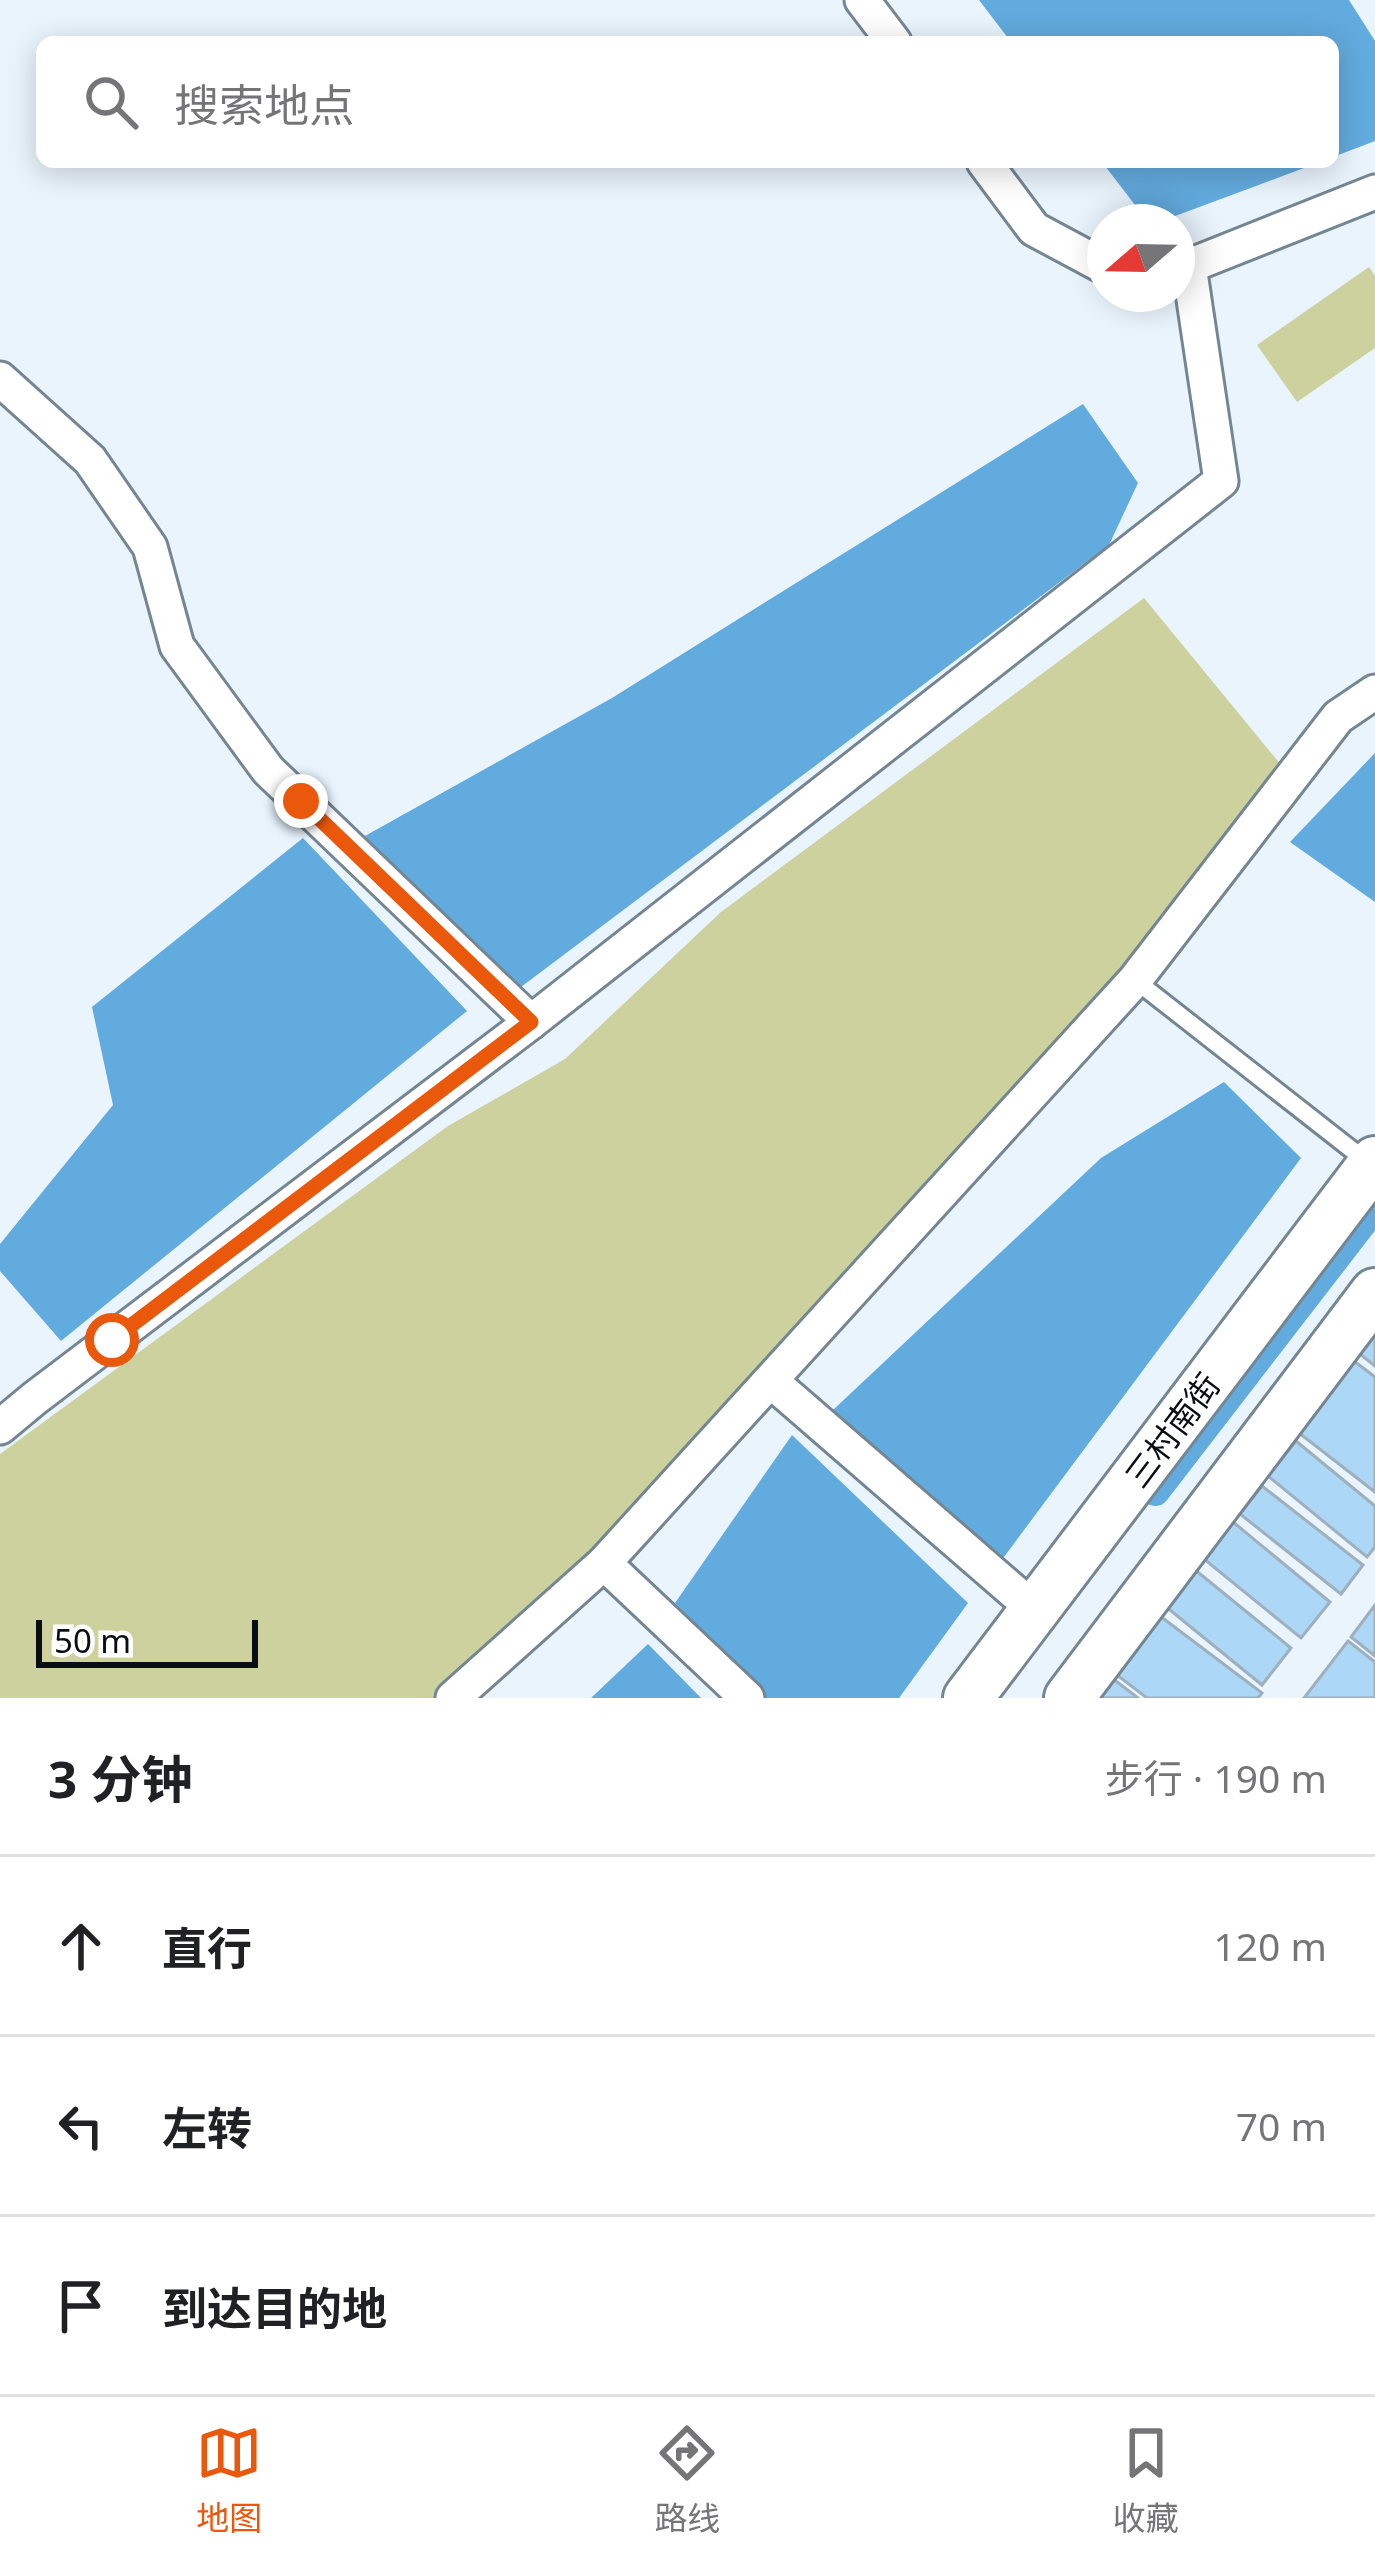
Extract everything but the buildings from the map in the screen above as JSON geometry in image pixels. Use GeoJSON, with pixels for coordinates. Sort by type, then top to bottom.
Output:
{"type":"FeatureCollection","features":[{"type":"Feature","properties":{"kind":"street"},"geometry":{"type":"LineString","coordinates":[[862,0],[889,36]]}},
{"type":"Feature","properties":{"kind":"street"},"geometry":{"type":"LineString","coordinates":[[988,168],[1034,229],[1087,257]]}},
{"type":"Feature","properties":{"kind":"street"},"geometry":{"type":"LineString","coordinates":[[1195,262],[1375,192]]}},
{"type":"Feature","properties":{"kind":"street"},"geometry":{"type":"LineString","coordinates":[[0,1427],[531,1022],[1221,481],[1191,312]]}},
{"type":"Feature","properties":{"kind":"street"},"geometry":{"type":"LineString","coordinates":[[0,379],[90,460],[150,547],[177,646],[268,770],[531,1022]]}},
{"type":"Feature","properties":{"kind":"street"},"geometry":{"type":"LineString","coordinates":[[453,1698],[604,1563],[771,1381],[1135,980],[1338,717],[1375,692]]}},
{"type":"Feature","properties":{"kind":"street","name":"三村南街"},"geometry":{"type":"LineString","coordinates":[[968,1698],[1374,1165]]}},
{"type":"Feature","properties":{"kind":"street"},"geometry":{"type":"LineString","coordinates":[[1069,1698],[1375,1293]]}},
{"type":"Feature","properties":{"kind":"street"},"geometry":{"type":"LineString","coordinates":[[771,1381],[1035,1610]]}},
{"type":"Feature","properties":{"kind":"street"},"geometry":{"type":"LineString","coordinates":[[604,1563],[747,1698]]}},
{"type":"Feature","properties":{"kind":"lane"},"geometry":{"type":"LineString","coordinates":[[1135,980],[1374,1165]]}},
{"type":"Feature","properties":{"kind":"green space"},"geometry":{"type":"Polygon","coordinates":[[[1369,267],[1375,276],[1375,348],[1297,402],[1257,345],[1369,267]]]}},
{"type":"Feature","properties":{"kind":"green space"},"geometry":{"type":"Polygon","coordinates":[[[1144,598],[1281,765],[1124,1010],[461,1698],[0,1698],[0,1454],[448,1126],[565,1059],[721,912],[1144,598]]]}},
{"type":"Feature","properties":{"kind":"water"},"geometry":{"type":"Polygon","coordinates":[[[979,0],[1349,0],[1375,41],[1375,141],[1339,155],[1339,36],[1006,36],[979,0]]]}},
{"type":"Feature","properties":{"kind":"water"},"geometry":{"type":"Polygon","coordinates":[[[1107,168],[1304,168],[1195,209],[1195,204],[1134,204],[1107,168]]]}},
{"type":"Feature","properties":{"kind":"water"},"geometry":{"type":"Polygon","coordinates":[[[1083,404],[1138,483],[1109,545],[513,993],[365,836],[612,698],[1083,404]]]}},
{"type":"Feature","properties":{"kind":"water"},"geometry":{"type":"Polygon","coordinates":[[[1375,753],[1375,902],[1290,842],[1375,753]]]}},
{"type":"Feature","properties":{"kind":"water"},"geometry":{"type":"Polygon","coordinates":[[[303,838],[467,1011],[61,1341],[0,1271],[0,1244],[113,1105],[92,1007],[303,838]]]}},
{"type":"Feature","properties":{"kind":"water"},"geometry":{"type":"Polygon","coordinates":[[[1224,1082],[1301,1158],[998,1565],[833,1410],[1101,1158],[1224,1082]]]}},
{"type":"Feature","properties":{"kind":"water"},"geometry":{"type":"Polygon","coordinates":[[[792,1435],[968,1603],[899,1698],[766,1698],[675,1603],[792,1435]]]}},
{"type":"Feature","properties":{"kind":"water"},"geometry":{"type":"Polygon","coordinates":[[[648,1644],[701,1698],[591,1698],[648,1644]]]}},
{"type":"Feature","properties":{"kind":"waterway"},"geometry":{"type":"LineString","coordinates":[[1155,1491],[1375,1206]]}},
{"type":"Feature","properties":{"kind":"route"},"geometry":{"type":"LineString","coordinates":[[112,1340],[531,1022],[301,801]]}}]}
